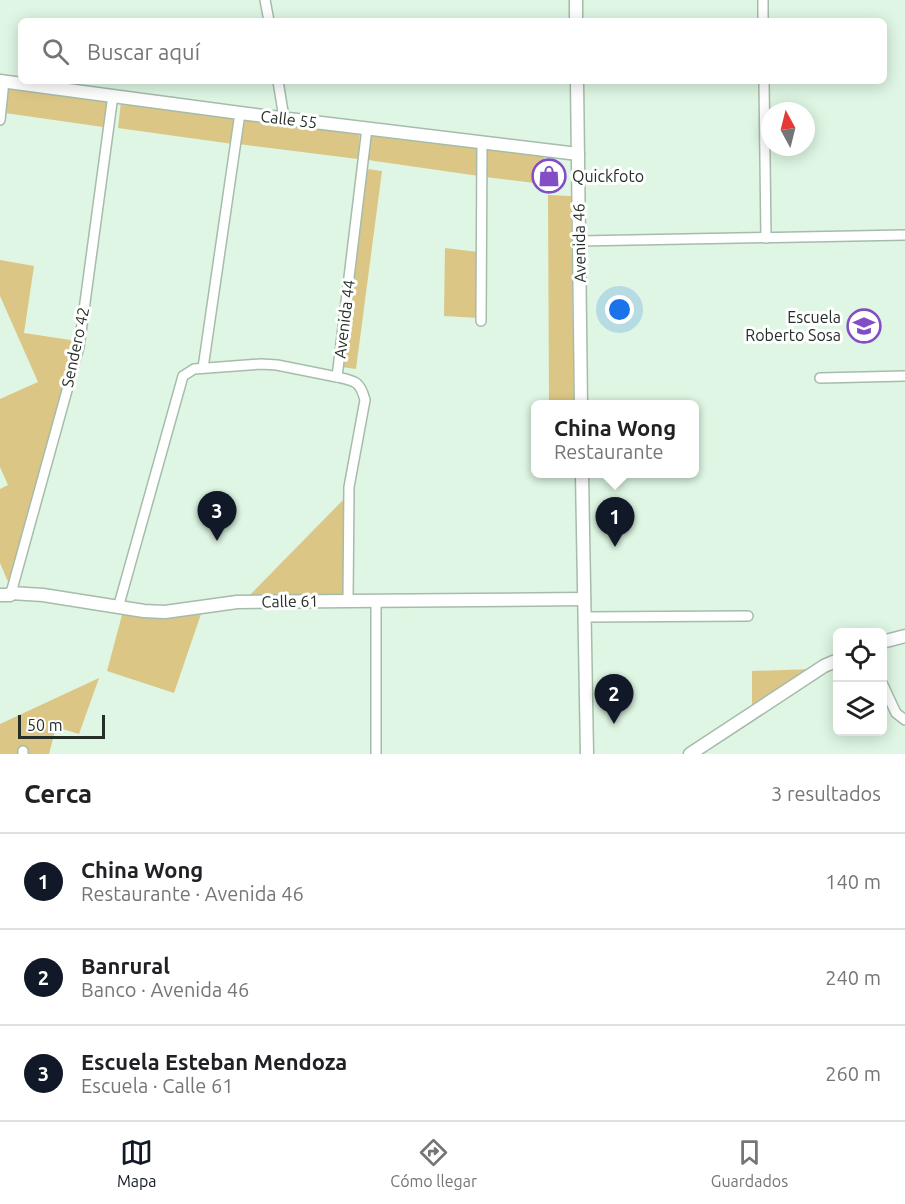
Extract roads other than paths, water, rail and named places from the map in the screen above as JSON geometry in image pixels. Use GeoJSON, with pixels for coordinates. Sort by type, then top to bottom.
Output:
{"type":"FeatureCollection","features":[{"type":"Feature","properties":{"kind":"street"},"geometry":{"type":"LineString","coordinates":[[265,0],[268,18]]}},
{"type":"Feature","properties":{"kind":"street"},"geometry":{"type":"LineString","coordinates":[[576,0],[576,18]]}},
{"type":"Feature","properties":{"kind":"street"},"geometry":{"type":"LineString","coordinates":[[763,0],[763,18]]}},
{"type":"Feature","properties":{"kind":"street"},"geometry":{"type":"LineString","coordinates":[[0,120],[2,81]]}},
{"type":"Feature","properties":{"kind":"street","name":"Calle 55"},"geometry":{"type":"LineString","coordinates":[[2,81],[18,83]]}},
{"type":"Feature","properties":{"kind":"street","name":"Calle 55"},"geometry":{"type":"LineString","coordinates":[[26,84],[240,113],[578,154]]}},
{"type":"Feature","properties":{"kind":"street"},"geometry":{"type":"LineString","coordinates":[[278,84],[284,118]]}},
{"type":"Feature","properties":{"kind":"street","name":"Avenida 46"},"geometry":{"type":"LineString","coordinates":[[577,84],[581,400]]}},
{"type":"Feature","properties":{"kind":"street"},"geometry":{"type":"LineString","coordinates":[[764,84],[766,238]]}},
{"type":"Feature","properties":{"kind":"street","name":"Sendero 42"},"geometry":{"type":"LineString","coordinates":[[5,594],[79,348],[112,95]]}},
{"type":"Feature","properties":{"kind":"street"},"geometry":{"type":"LineString","coordinates":[[203,368],[240,113]]}},
{"type":"Feature","properties":{"kind":"street","name":"Avenida 44"},"geometry":{"type":"LineString","coordinates":[[348,601],[349,487],[364,400],[362,389],[353,381],[337,377],[367,128]]}},
{"type":"Feature","properties":{"kind":"street"},"geometry":{"type":"LineString","coordinates":[[481,321],[482,143]]}},
{"type":"Feature","properties":{"kind":"street"},"geometry":{"type":"LineString","coordinates":[[579,241],[905,235]]}},
{"type":"Feature","properties":{"kind":"street"},"geometry":{"type":"LineString","coordinates":[[118,608],[183,376],[194,369],[269,364],[337,377]]}},
{"type":"Feature","properties":{"kind":"street"},"geometry":{"type":"LineString","coordinates":[[820,378],[905,376]]}},
{"type":"Feature","properties":{"kind":"street"},"geometry":{"type":"LineString","coordinates":[[582,478],[587,754]]}},
{"type":"Feature","properties":{"kind":"street","name":"Calle 61"},"geometry":{"type":"LineString","coordinates":[[5,594],[43,596],[118,608],[165,612],[237,602],[584,599]]}},
{"type":"Feature","properties":{"kind":"street"},"geometry":{"type":"LineString","coordinates":[[376,600],[376,754]]}},
{"type":"Feature","properties":{"kind":"street"},"geometry":{"type":"LineString","coordinates":[[585,617],[748,615]]}},
{"type":"Feature","properties":{"kind":"street"},"geometry":{"type":"LineString","coordinates":[[887,641],[905,636]]}},
{"type":"Feature","properties":{"kind":"street"},"geometry":{"type":"LineString","coordinates":[[690,754],[833,662]]}},
{"type":"Feature","properties":{"kind":"street"},"geometry":{"type":"LineString","coordinates":[[887,694],[896,713],[905,720]]}},
{"type":"Feature","properties":{"kind":"place","name":"Quickfoto"},"geometry":{"type":"Point","coordinates":[549,176]}},
{"type":"Feature","properties":{"kind":"place","name":"Escuela Roberto Sosa"},"geometry":{"type":"Point","coordinates":[864,326]}},
{"type":"Feature","properties":{"kind":"place","name":"Escuela Esteban Mendoza"},"geometry":{"type":"Point","coordinates":[217,541]}},
{"type":"Feature","properties":{"kind":"place","name":"China Wong"},"geometry":{"type":"Point","coordinates":[615,547]}},
{"type":"Feature","properties":{"kind":"place","name":"Banrural"},"geometry":{"type":"Point","coordinates":[614,724]}}]}
